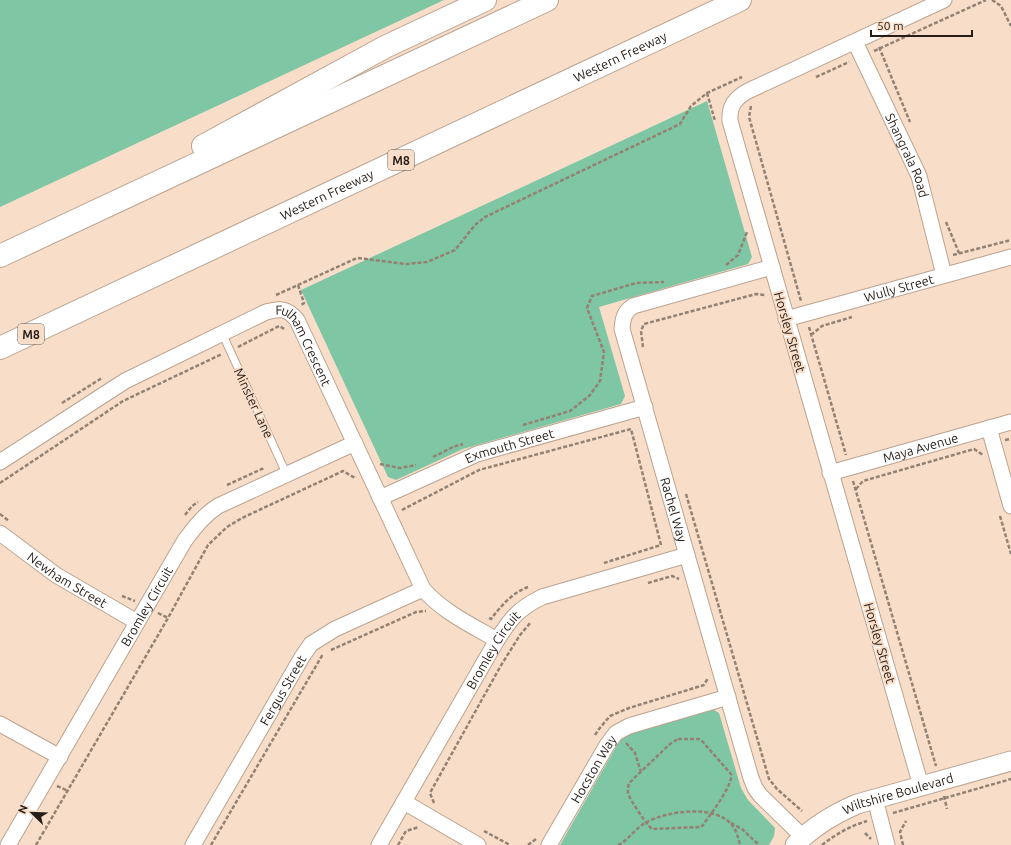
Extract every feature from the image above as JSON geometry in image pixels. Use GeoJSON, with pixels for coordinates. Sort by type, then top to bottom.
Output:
{"type":"FeatureCollection","features":[{"type":"Feature","properties":{"kind":"highway"},"geometry":{"type":"LineString","coordinates":[[26,243],[347,67],[385,47],[485,0]]}},
{"type":"Feature","properties":{"kind":"highway"},"geometry":{"type":"LineString","coordinates":[[0,256],[547,0]]}},
{"type":"Feature","properties":{"kind":"highway","name":"Western Freeway"},"geometry":{"type":"LineString","coordinates":[[0,348],[740,0]]}},
{"type":"Feature","properties":{"kind":"street","name":"Horsley Street"},"geometry":{"type":"LineString","coordinates":[[920,786],[786,319],[729,113],[732,104],[739,96],[748,91],[944,0]]}},
{"type":"Feature","properties":{"kind":"street","name":"Shangrala Road"},"geometry":{"type":"LineString","coordinates":[[855,42],[919,176],[944,275]]}},
{"type":"Feature","properties":{"kind":"street","name":"Wully Street"},"geometry":{"type":"LineString","coordinates":[[786,319],[1011,257]]}},
{"type":"Feature","properties":{"kind":"street","name":"Rachel Way"},"geometry":{"type":"LineString","coordinates":[[772,267],[643,302],[626,310],[622,329],[754,788],[799,841]]}},
{"type":"Feature","properties":{"kind":"street","name":"Fulham Crescent"},"geometry":{"type":"LineString","coordinates":[[0,462],[113,388],[222,333],[270,311],[285,310],[291,313],[297,320],[355,443],[374,467],[387,495],[423,589],[432,600],[445,610],[497,640]]}},
{"type":"Feature","properties":{"kind":"street","name":"Exmouth Street"},"geometry":{"type":"LineString","coordinates":[[387,495],[477,454],[645,407]]}},
{"type":"Feature","properties":{"kind":"street","name":"Maya Avenue"},"geometry":{"type":"LineString","coordinates":[[830,473],[1011,422]]}},
{"type":"Feature","properties":{"kind":"street"},"geometry":{"type":"LineString","coordinates":[[989,428],[1006,511]]}},
{"type":"Feature","properties":{"kind":"street","name":"Bromley Circuit"},"geometry":{"type":"LineString","coordinates":[[8,845],[185,540],[196,524],[207,513],[218,506],[355,443]]}},
{"type":"Feature","properties":{"kind":"street","name":"Newham Street"},"geometry":{"type":"LineString","coordinates":[[0,533],[56,575],[137,622]]}},
{"type":"Feature","properties":{"kind":"street","name":"Bromley Circuit"},"geometry":{"type":"LineString","coordinates":[[379,845],[497,640],[508,623],[518,612],[528,604],[542,597],[687,555]]}},
{"type":"Feature","properties":{"kind":"street","name":"Fergus Street"},"geometry":{"type":"LineString","coordinates":[[193,845],[302,656],[311,644],[335,629],[423,589]]}},
{"type":"Feature","properties":{"kind":"street","name":"Hocston Way"},"geometry":{"type":"LineString","coordinates":[[549,845],[607,745],[616,733],[629,726],[728,697]]}},
{"type":"Feature","properties":{"kind":"street"},"geometry":{"type":"LineString","coordinates":[[0,724],[60,757]]}},
{"type":"Feature","properties":{"kind":"street","name":"Wiltshire Boulevard"},"geometry":{"type":"LineString","coordinates":[[799,841],[824,821],[857,804],[920,786],[942,790],[1011,761]]}},
{"type":"Feature","properties":{"kind":"street"},"geometry":{"type":"LineString","coordinates":[[875,799],[887,845]]}},
{"type":"Feature","properties":{"kind":"street"},"geometry":{"type":"LineString","coordinates":[[404,802],[478,845]]}},
{"type":"Feature","properties":{"kind":"lane","name":"Minster Lane"},"geometry":{"type":"LineString","coordinates":[[222,333],[286,474]]}},
{"type":"Feature","properties":{"kind":"path"},"geometry":{"type":"LineString","coordinates":[[813,78],[986,0]]}},
{"type":"Feature","properties":{"kind":"path"},"geometry":{"type":"LineString","coordinates":[[992,0],[1001,6],[1011,26]]}},
{"type":"Feature","properties":{"kind":"path"},"geometry":{"type":"LineString","coordinates":[[848,62],[852,68]]}},
{"type":"Feature","properties":{"kind":"path"},"geometry":{"type":"LineString","coordinates":[[269,298],[357,258],[406,264],[427,262],[455,250],[475,225],[485,217],[680,124],[691,106],[707,93],[742,77]]}},
{"type":"Feature","properties":{"kind":"path"},"geometry":{"type":"LineString","coordinates":[[707,93],[716,122]]}},
{"type":"Feature","properties":{"kind":"path"},"geometry":{"type":"LineString","coordinates":[[751,105],[749,117],[947,809]]}},
{"type":"Feature","properties":{"kind":"path"},"geometry":{"type":"LineString","coordinates":[[723,266],[738,255],[747,233],[745,226]]}},
{"type":"Feature","properties":{"kind":"path"},"geometry":{"type":"LineString","coordinates":[[940,260],[959,253],[1011,240]]}},
{"type":"Feature","properties":{"kind":"path"},"geometry":{"type":"LineString","coordinates":[[519,426],[570,411],[590,395],[600,381],[604,352],[587,308],[592,296],[636,283],[667,282]]}},
{"type":"Feature","properties":{"kind":"path"},"geometry":{"type":"LineString","coordinates":[[298,285],[307,310]]}},
{"type":"Feature","properties":{"kind":"path"},"geometry":{"type":"LineString","coordinates":[[644,350],[641,331],[644,324],[756,294],[766,295],[770,308],[808,297]]}},
{"type":"Feature","properties":{"kind":"path"},"geometry":{"type":"LineString","coordinates":[[291,313],[304,303]]}},
{"type":"Feature","properties":{"kind":"path"},"geometry":{"type":"LineString","coordinates":[[60,405],[104,376]]}},
{"type":"Feature","properties":{"kind":"path"},"geometry":{"type":"LineString","coordinates":[[402,510],[479,470],[631,429],[661,544],[603,563]]}},
{"type":"Feature","properties":{"kind":"path"},"geometry":{"type":"LineString","coordinates":[[432,458],[453,447],[468,442]]}},
{"type":"Feature","properties":{"kind":"path"},"geometry":{"type":"LineString","coordinates":[[856,489],[863,481],[974,450],[983,455]]}},
{"type":"Feature","properties":{"kind":"path"},"geometry":{"type":"LineString","coordinates":[[377,457],[374,467],[387,495],[402,510],[405,517]]}},
{"type":"Feature","properties":{"kind":"path"},"geometry":{"type":"LineString","coordinates":[[36,845],[168,618],[208,545],[227,527],[242,518],[343,471],[355,478],[374,467],[400,468],[418,465]]}},
{"type":"Feature","properties":{"kind":"path"},"geometry":{"type":"LineString","coordinates":[[684,488],[769,780],[802,811]]}},
{"type":"Feature","properties":{"kind":"path"},"geometry":{"type":"LineString","coordinates":[[1006,511],[1011,554]]}},
{"type":"Feature","properties":{"kind":"path"},"geometry":{"type":"LineString","coordinates":[[0,514],[11,522]]}},
{"type":"Feature","properties":{"kind":"path"},"geometry":{"type":"LineString","coordinates":[[642,584],[672,576],[680,579]]}},
{"type":"Feature","properties":{"kind":"path"},"geometry":{"type":"LineString","coordinates":[[485,616],[491,619],[506,601],[531,586]]}},
{"type":"Feature","properties":{"kind":"path"},"geometry":{"type":"LineString","coordinates":[[116,592],[168,618]]}},
{"type":"Feature","properties":{"kind":"path"},"geometry":{"type":"LineString","coordinates":[[212,845],[323,654],[416,612],[426,612]]}},
{"type":"Feature","properties":{"kind":"path"},"geometry":{"type":"LineString","coordinates":[[434,803],[430,793],[500,667],[520,635],[534,619]]}},
{"type":"Feature","properties":{"kind":"path"},"geometry":{"type":"LineString","coordinates":[[592,742],[599,729],[610,716],[630,708],[704,685],[709,676]]}},
{"type":"Feature","properties":{"kind":"path"},"geometry":{"type":"LineString","coordinates":[[616,733],[635,753],[641,772]]}},
{"type":"Feature","properties":{"kind":"path"},"geometry":{"type":"LineString","coordinates":[[678,739],[699,739],[705,744],[732,777],[729,785],[711,814],[701,827],[652,829],[629,795],[629,783],[674,741],[678,739]]}},
{"type":"Feature","properties":{"kind":"path"},"geometry":{"type":"LineString","coordinates":[[822,845],[840,832],[853,826],[880,818],[942,790],[1011,779]]}},
{"type":"Feature","properties":{"kind":"path"},"geometry":{"type":"LineString","coordinates":[[618,845],[624,842],[636,828],[646,822],[670,813],[703,812],[722,818],[738,826],[759,845]]}},
{"type":"Feature","properties":{"kind":"path"},"geometry":{"type":"LineString","coordinates":[[903,845],[900,832],[906,821]]}},
{"type":"Feature","properties":{"kind":"path"},"geometry":{"type":"LineString","coordinates":[[730,823],[738,836],[740,845]]}},
{"type":"Feature","properties":{"kind":"path"},"geometry":{"type":"LineString","coordinates":[[398,845],[406,832],[418,826],[424,830]]}},
{"type":"Feature","properties":{"kind":"path"},"geometry":{"type":"LineString","coordinates":[[482,830],[510,845]]}},
{"type":"Feature","properties":{"kind":"path"},"geometry":{"type":"LineString","coordinates":[[528,845],[535,840],[539,834]]}},
{"type":"Feature","properties":{"kind":"green space"},"geometry":{"type":"Polygon","coordinates":[[[0,0],[444,0],[0,207],[0,0]]]}},
{"type":"Feature","properties":{"kind":"green space"},"geometry":{"type":"Polygon","coordinates":[[[707,101],[752,257],[748,264],[599,307],[625,396],[621,404],[463,449],[396,480],[388,477],[301,290],[707,101]]]}},
{"type":"Feature","properties":{"kind":"green space"},"geometry":{"type":"Polygon","coordinates":[[[714,710],[719,713],[741,788],[748,800],[775,828],[774,836],[769,845],[560,845],[620,740],[627,734],[714,710]]]}}]}
